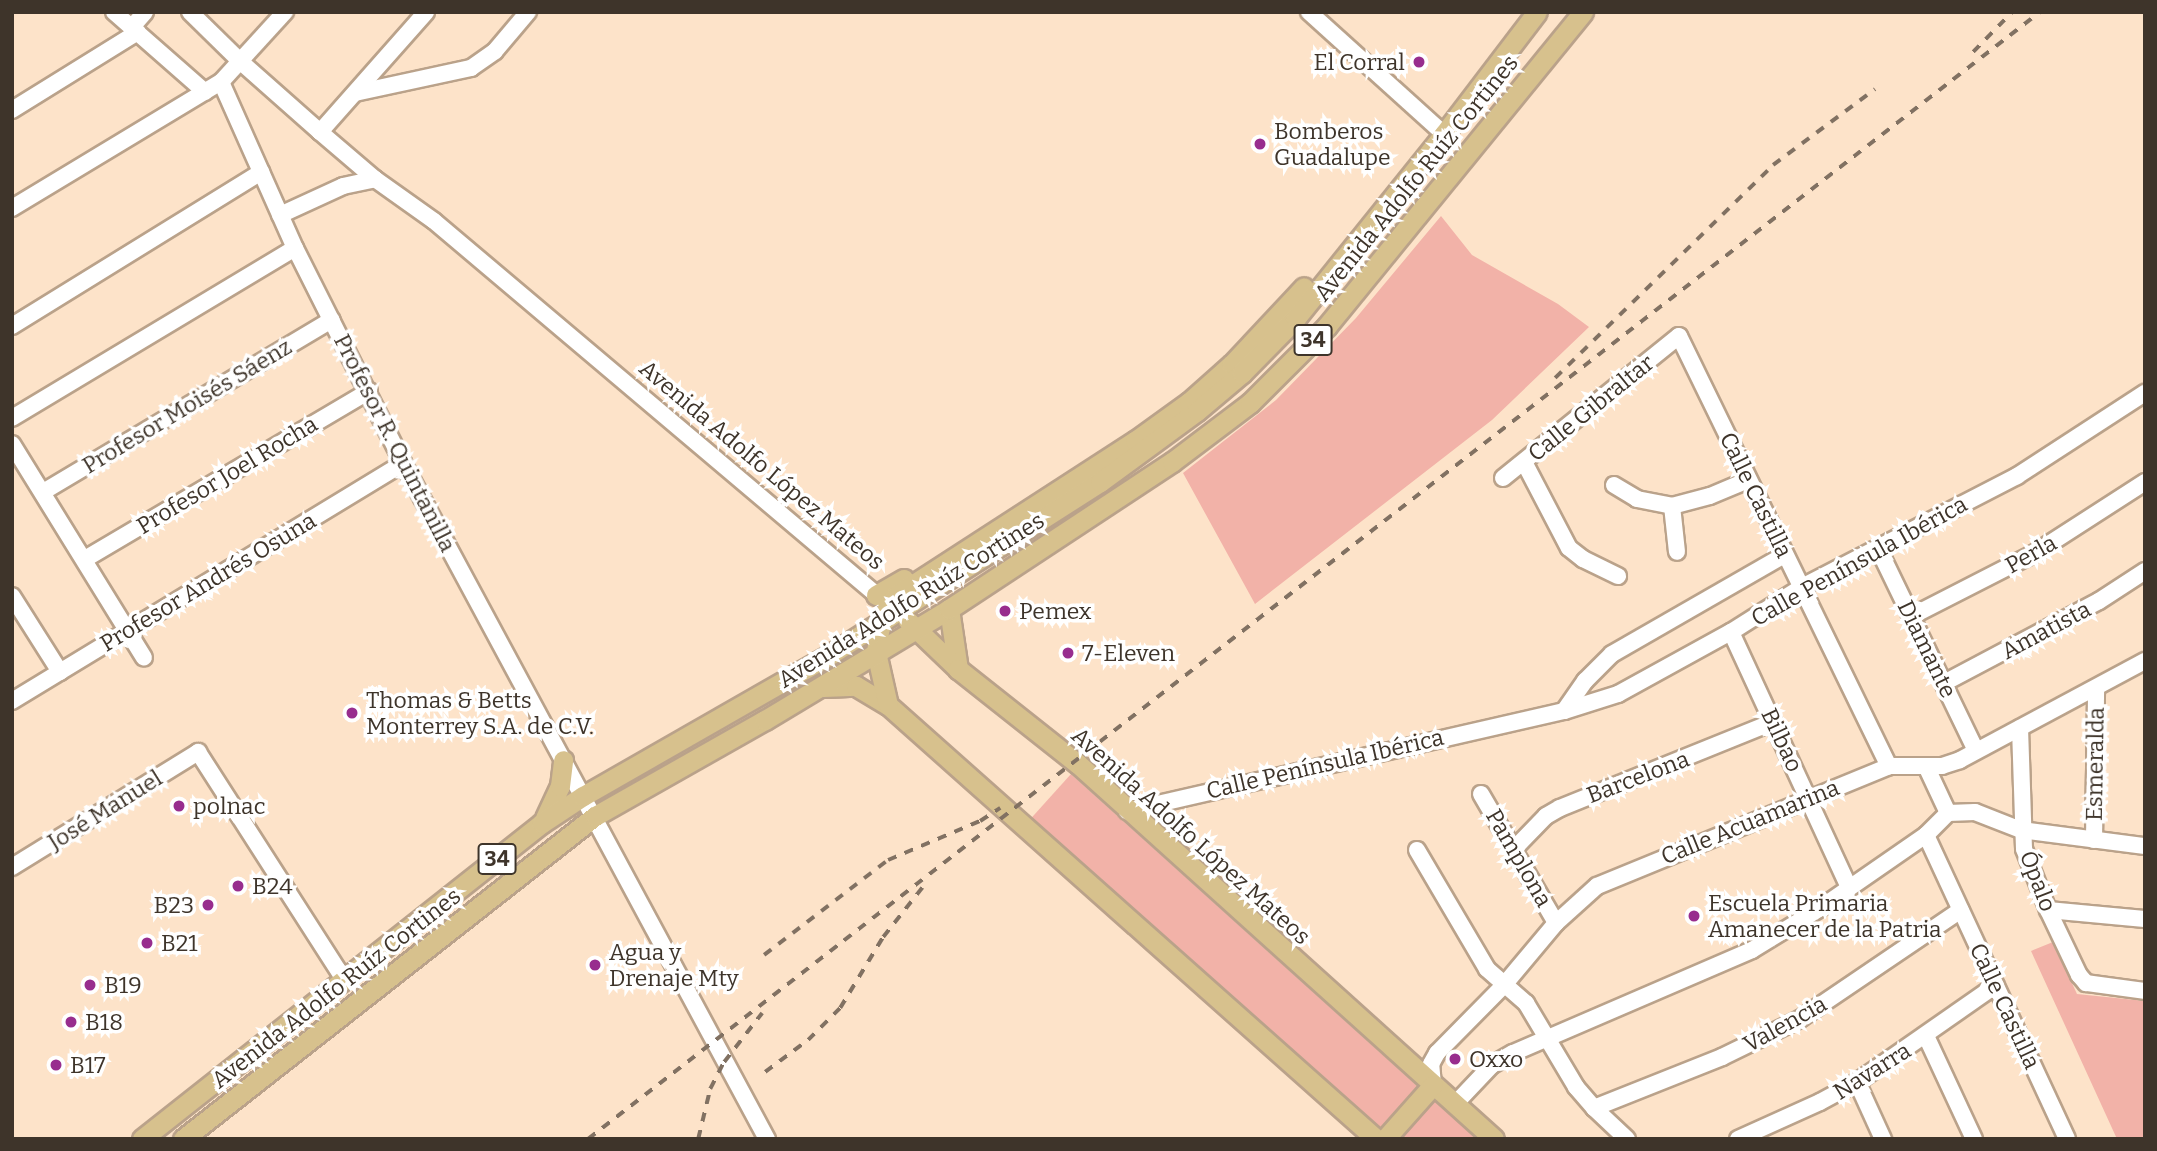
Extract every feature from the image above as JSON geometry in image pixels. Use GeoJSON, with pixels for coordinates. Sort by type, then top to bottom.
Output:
{"type":"FeatureCollection","features":[{"type":"Feature","properties":{"kind":"main road","name":"Avenida Adolfo Ruíz Cortines"},"geometry":{"type":"LineString","coordinates":[[142,1139],[542,823],[583,796],[747,704],[886,608],[1146,451],[1242,373],[1296,318],[1441,138],[1537,12]]}},
{"type":"Feature","properties":{"kind":"main road","name":"Avenida Adolfo Ruíz Cortines"},"geometry":{"type":"LineString","coordinates":[[183,1139],[595,816],[949,609],[1172,462],[1250,403],[1336,315],[1584,12]]}},
{"type":"Feature","properties":{"kind":"main road","name":"Avenida Adolfo Ruíz Cortines"},"geometry":{"type":"LineString","coordinates":[[886,608],[905,589],[1135,441],[1189,402],[1286,309],[1409,159],[1441,138]]}},
{"type":"Feature","properties":{"kind":"main road"},"geometry":{"type":"LineString","coordinates":[[886,608],[876,652],[888,705]]}},
{"type":"Feature","properties":{"kind":"main road","name":"Avenida Adolfo López Mateos"},"geometry":{"type":"LineString","coordinates":[[886,608],[917,629],[958,668],[1078,764],[1127,811],[1494,1139]]}},
{"type":"Feature","properties":{"kind":"main road"},"geometry":{"type":"LineString","coordinates":[[949,609],[958,668]]}},
{"type":"Feature","properties":{"kind":"main road"},"geometry":{"type":"LineString","coordinates":[[818,688],[856,686],[888,705],[1376,1139]]}},
{"type":"Feature","properties":{"kind":"main road"},"geometry":{"type":"LineString","coordinates":[[542,823],[556,799],[563,760]]}},
{"type":"Feature","properties":{"kind":"main road"},"geometry":{"type":"LineString","coordinates":[[1385,1139],[1433,1085]]}},
{"type":"Feature","properties":{"kind":"street"},"geometry":{"type":"LineString","coordinates":[[114,12],[205,92]]}},
{"type":"Feature","properties":{"kind":"street"},"geometry":{"type":"LineString","coordinates":[[12,110],[135,29],[145,12]]}},
{"type":"Feature","properties":{"kind":"street","name":"Avenida Adolfo López Mateos"},"geometry":{"type":"LineString","coordinates":[[190,12],[240,62],[320,132],[375,179],[444,229],[886,608]]}},
{"type":"Feature","properties":{"kind":"street"},"geometry":{"type":"LineString","coordinates":[[12,208],[221,82],[285,12]]}},
{"type":"Feature","properties":{"kind":"street"},"geometry":{"type":"LineString","coordinates":[[320,132],[426,12]]}},
{"type":"Feature","properties":{"kind":"street"},"geometry":{"type":"LineString","coordinates":[[355,93],[471,68],[495,51],[528,12]]}},
{"type":"Feature","properties":{"kind":"street"},"geometry":{"type":"LineString","coordinates":[[1309,12],[1441,138]]}},
{"type":"Feature","properties":{"kind":"street","name":"Profesor R. Quintanilla"},"geometry":{"type":"LineString","coordinates":[[221,82],[295,248],[403,463],[595,816],[766,1139]]}},
{"type":"Feature","properties":{"kind":"street"},"geometry":{"type":"LineString","coordinates":[[12,326],[261,172]]}},
{"type":"Feature","properties":{"kind":"street"},"geometry":{"type":"LineString","coordinates":[[280,215],[343,186],[375,179]]}},
{"type":"Feature","properties":{"kind":"street"},"geometry":{"type":"LineString","coordinates":[[12,418],[295,248]]}},
{"type":"Feature","properties":{"kind":"street","name":"Profesor Moisés Sáenz"},"geometry":{"type":"LineString","coordinates":[[43,492],[332,320]]}},
{"type":"Feature","properties":{"kind":"street","name":"Calle Gibraltar"},"geometry":{"type":"LineString","coordinates":[[1503,478],[1679,337]]}},
{"type":"Feature","properties":{"kind":"street","name":"Calle Castilla"},"geometry":{"type":"LineString","coordinates":[[1679,337],[1889,766]]}},
{"type":"Feature","properties":{"kind":"street","name":"Profesor Joel Rocha"},"geometry":{"type":"LineString","coordinates":[[85,559],[369,391]]}},
{"type":"Feature","properties":{"kind":"street","name":"Calle Península Ibérica"},"geometry":{"type":"LineString","coordinates":[[1127,811],[1564,710],[1640,685],[1802,587],[2017,476],[2145,393]]}},
{"type":"Feature","properties":{"kind":"street"},"geometry":{"type":"LineString","coordinates":[[12,444],[144,658]]}},
{"type":"Feature","properties":{"kind":"street"},"geometry":{"type":"LineString","coordinates":[[1524,462],[1569,548],[1583,559],[1618,576]]}},
{"type":"Feature","properties":{"kind":"street","name":"Profesor Andrés Osuna"},"geometry":{"type":"LineString","coordinates":[[12,701],[403,463]]}},
{"type":"Feature","properties":{"kind":"street"},"geometry":{"type":"LineString","coordinates":[[1614,485],[1637,499],[1671,506],[1710,496],[1748,480]]}},
{"type":"Feature","properties":{"kind":"street","name":"Perla"},"geometry":{"type":"LineString","coordinates":[[1912,616],[2035,553],[2145,482]]}},
{"type":"Feature","properties":{"kind":"street"},"geometry":{"type":"LineString","coordinates":[[1671,506],[1677,552]]}},
{"type":"Feature","properties":{"kind":"street","name":"Diamante"},"geometry":{"type":"LineString","coordinates":[[1878,548],[1976,751]]}},
{"type":"Feature","properties":{"kind":"street","name":"Calle Península Ibérica"},"geometry":{"type":"LineString","coordinates":[[1564,710],[1585,681],[1612,654],[1784,555]]}},
{"type":"Feature","properties":{"kind":"street","name":"Amatista"},"geometry":{"type":"LineString","coordinates":[[1944,683],[2088,608],[2145,571]]}},
{"type":"Feature","properties":{"kind":"street"},"geometry":{"type":"LineString","coordinates":[[14,603],[60,672]]}},
{"type":"Feature","properties":{"kind":"street","name":"Bilbao"},"geometry":{"type":"LineString","coordinates":[[1731,632],[1849,887]]}},
{"type":"Feature","properties":{"kind":"street","name":"Calle Acuamarina"},"geometry":{"type":"LineString","coordinates":[[1433,1085],[1431,1064],[1437,1053],[1504,985],[1556,923],[1582,897],[1614,877],[1889,766],[1942,766],[2096,689],[2145,661]]}},
{"type":"Feature","properties":{"kind":"street","name":"Esmeralda"},"geometry":{"type":"LineString","coordinates":[[2095,840],[2096,689]]}},
{"type":"Feature","properties":{"kind":"street","name":"Barcelona"},"geometry":{"type":"LineString","coordinates":[[1514,849],[1546,816],[1560,808],[1773,722]]}},
{"type":"Feature","properties":{"kind":"street","name":"Ópalo"},"geometry":{"type":"LineString","coordinates":[[2020,728],[2021,830],[2029,866],[2048,910],[2079,975],[2087,983],[2145,991]]}},
{"type":"Feature","properties":{"kind":"street","name":"José Manuel"},"geometry":{"type":"LineString","coordinates":[[12,867],[198,752],[344,979]]}},
{"type":"Feature","properties":{"kind":"street"},"geometry":{"type":"LineString","coordinates":[[1926,766],[1948,813]]}},
{"type":"Feature","properties":{"kind":"street","name":"Pamplona"},"geometry":{"type":"LineString","coordinates":[[1481,794],[1556,923]]}},
{"type":"Feature","properties":{"kind":"street"},"geometry":{"type":"LineString","coordinates":[[1454,1104],[1492,1065],[1546,1038],[1752,950],[1926,835],[1948,813],[1975,812],[2021,830],[2145,846]]}},
{"type":"Feature","properties":{"kind":"street","name":"Calle Castilla"},"geometry":{"type":"LineString","coordinates":[[1926,835],[2067,1139]]}},
{"type":"Feature","properties":{"kind":"street"},"geometry":{"type":"LineString","coordinates":[[1418,850],[1479,957],[1504,985],[1527,1003],[1546,1038],[1594,1108],[1627,1139]]}},
{"type":"Feature","properties":{"kind":"street","name":"Valencia"},"geometry":{"type":"LineString","coordinates":[[1594,1108],[1722,1057],[1800,1019],[1961,910]]}},
{"type":"Feature","properties":{"kind":"street"},"geometry":{"type":"LineString","coordinates":[[2048,910],[2145,919]]}},
{"type":"Feature","properties":{"kind":"street","name":"Navarra"},"geometry":{"type":"LineString","coordinates":[[1738,1139],[1857,1082],[1996,985]]}},
{"type":"Feature","properties":{"kind":"street"},"geometry":{"type":"LineString","coordinates":[[1926,1036],[1974,1139]]}},
{"type":"Feature","properties":{"kind":"street"},"geometry":{"type":"LineString","coordinates":[[1857,1082],[1883,1139]]}},
{"type":"Feature","properties":{"kind":"shaded area"},"geometry":{"type":"Polygon","coordinates":[[[1441,216],[1472,255],[1558,304],[1589,327],[1492,420],[1255,604],[1183,473],[1276,400],[1356,318],[1441,216]]]}},
{"type":"Feature","properties":{"kind":"shaded area"},"geometry":{"type":"Polygon","coordinates":[[[1071,774],[1423,1090],[1380,1138],[1028,822],[1071,774]]]}},
{"type":"Feature","properties":{"kind":"shaded area"},"geometry":{"type":"Polygon","coordinates":[[[2053,942],[2077,994],[2145,1001],[2145,1139],[2117,1139],[2031,951],[2053,942]]]}},
{"type":"Feature","properties":{"kind":"shaded area"},"geometry":{"type":"Polygon","coordinates":[[[1436,1098],[1482,1139],[1399,1139],[1436,1098]]]}},
{"type":"Feature","properties":{"kind":"railway"},"geometry":{"type":"LineString","coordinates":[[1973,52],[2012,12]]}},
{"type":"Feature","properties":{"kind":"railway"},"geometry":{"type":"LineString","coordinates":[[588,1139],[2040,12]]}},
{"type":"Feature","properties":{"kind":"railway"},"geometry":{"type":"LineString","coordinates":[[1555,378],[1773,165],[1875,89]]}},
{"type":"Feature","properties":{"kind":"railway"},"geometry":{"type":"LineString","coordinates":[[764,955],[888,860],[980,821],[1000,808]]}},
{"type":"Feature","properties":{"kind":"railway"},"geometry":{"type":"LineString","coordinates":[[765,1072],[808,1040],[840,1008],[883,937],[922,888]]}},
{"type":"Feature","properties":{"kind":"railway"},"geometry":{"type":"LineString","coordinates":[[698,1139],[710,1089],[724,1062],[762,1013]]}},
{"type":"Feature","properties":{"kind":"place","name":"El Corral"},"geometry":{"type":"Point","coordinates":[1419,62]}},
{"type":"Feature","properties":{"kind":"place","name":"Bomberos Guadalupe"},"geometry":{"type":"Point","coordinates":[1260,144]}},
{"type":"Feature","properties":{"kind":"place","name":"Pemex"},"geometry":{"type":"Point","coordinates":[1005,611]}},
{"type":"Feature","properties":{"kind":"place","name":"7-Eleven"},"geometry":{"type":"Point","coordinates":[1068,653]}},
{"type":"Feature","properties":{"kind":"place","name":"Thomas & Betts Monterrey S.A. de C.V."},"geometry":{"type":"Point","coordinates":[352,713]}},
{"type":"Feature","properties":{"kind":"place","name":"polnac"},"geometry":{"type":"Point","coordinates":[179,806]}},
{"type":"Feature","properties":{"kind":"place","name":"B24"},"geometry":{"type":"Point","coordinates":[238,886]}},
{"type":"Feature","properties":{"kind":"place","name":"B23"},"geometry":{"type":"Point","coordinates":[208,905]}},
{"type":"Feature","properties":{"kind":"place","name":"Escuela Primaria Amanecer de la Patria"},"geometry":{"type":"Point","coordinates":[1694,916]}},
{"type":"Feature","properties":{"kind":"place","name":"B21"},"geometry":{"type":"Point","coordinates":[147,943]}},
{"type":"Feature","properties":{"kind":"place","name":"Agua y Drenaje Mty"},"geometry":{"type":"Point","coordinates":[595,965]}},
{"type":"Feature","properties":{"kind":"place","name":"B19"},"geometry":{"type":"Point","coordinates":[90,985]}},
{"type":"Feature","properties":{"kind":"place","name":"B18"},"geometry":{"type":"Point","coordinates":[71,1022]}},
{"type":"Feature","properties":{"kind":"place","name":"Oxxo"},"geometry":{"type":"Point","coordinates":[1455,1059]}},
{"type":"Feature","properties":{"kind":"place","name":"B17"},"geometry":{"type":"Point","coordinates":[56,1065]}}]}
